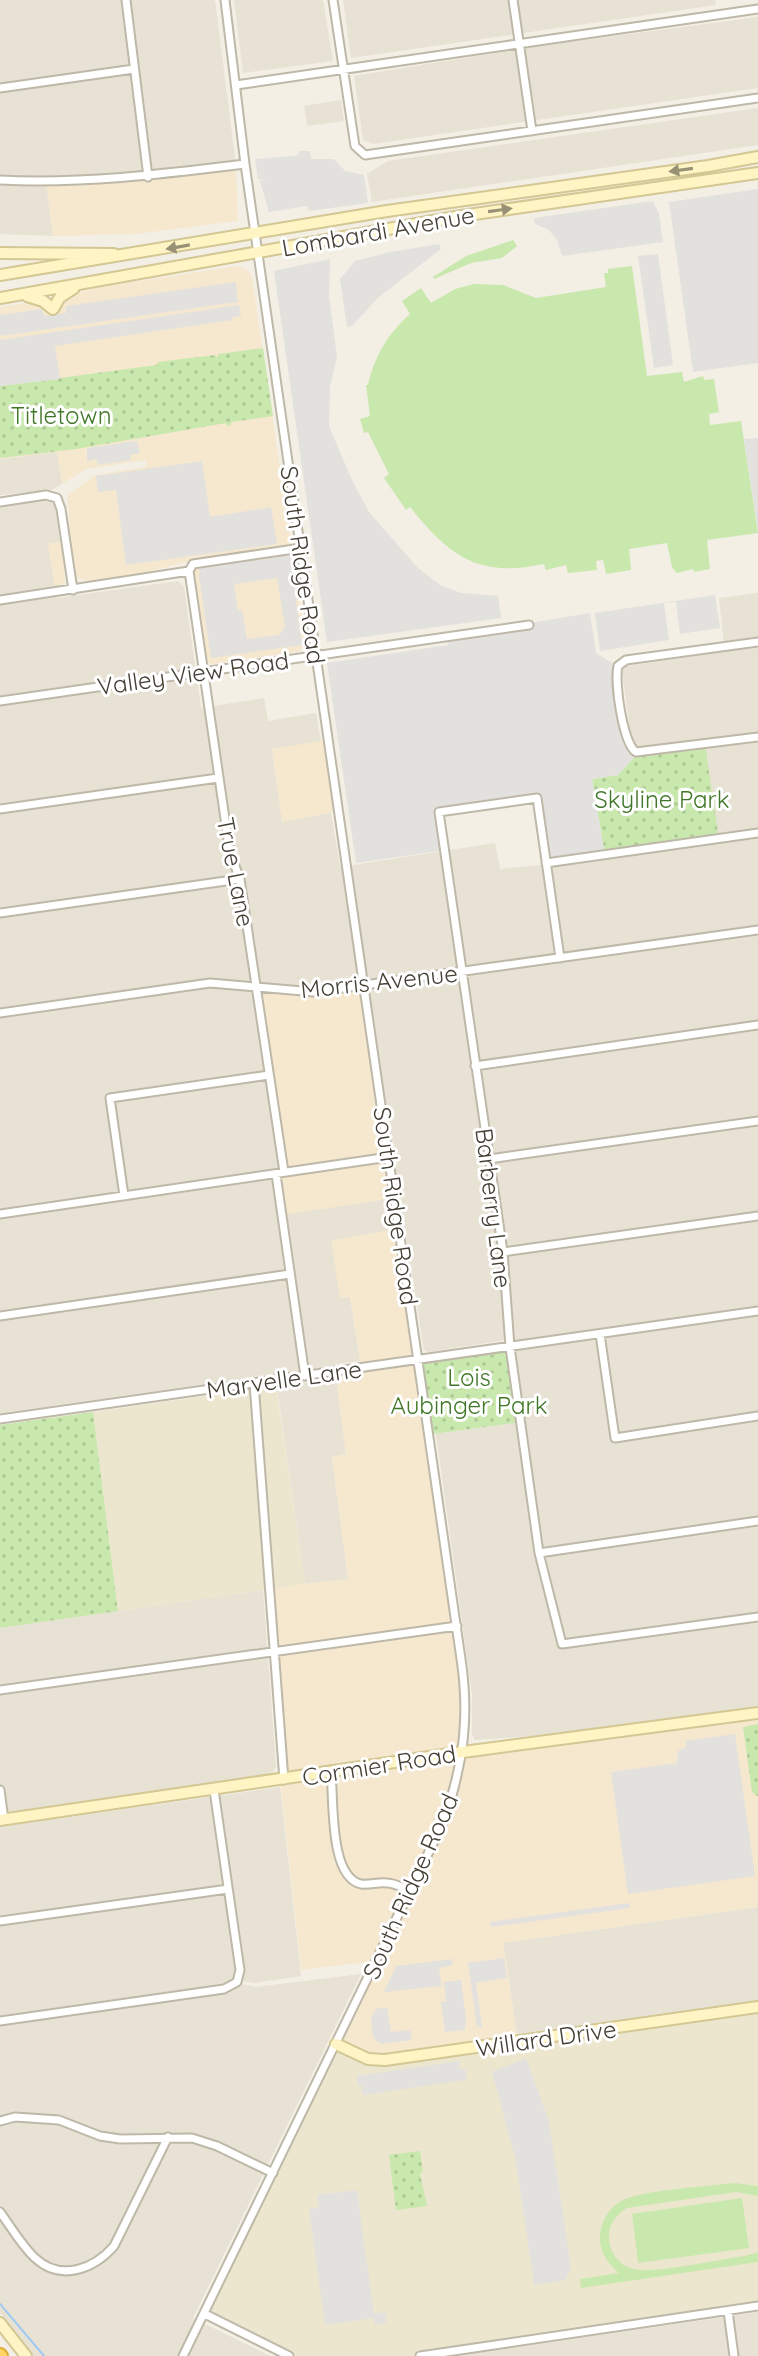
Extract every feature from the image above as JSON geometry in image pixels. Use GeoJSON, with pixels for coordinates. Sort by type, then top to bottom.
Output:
{"type":"FeatureCollection","features":[{"type":"Feature","properties":{"kind":"main road","name":"Lombardi Avenue"},"geometry":{"type":"LineString","coordinates":[[0,275],[125,257],[387,211],[758,157]]}},
{"type":"Feature","properties":{"kind":"main road","name":"Lombardi Avenue"},"geometry":{"type":"LineString","coordinates":[[0,298],[472,214],[758,173]]}},
{"type":"Feature","properties":{"kind":"main road"},"geometry":{"type":"LineString","coordinates":[[0,253],[108,253],[125,257]]}},
{"type":"Feature","properties":{"kind":"main road"},"geometry":{"type":"LineString","coordinates":[[23,295],[43,301],[53,309],[62,296],[79,285]]}},
{"type":"Feature","properties":{"kind":"main road","name":"Cormier Road"},"geometry":{"type":"LineString","coordinates":[[2,1820],[463,1752],[758,1713]]}},
{"type":"Feature","properties":{"kind":"main road","name":"Willard Drive"},"geometry":{"type":"LineString","coordinates":[[336,2044],[368,2059],[385,2060],[758,2007]]}},
{"type":"Feature","properties":{"kind":"main road"},"geometry":{"type":"LineString","coordinates":[[0,2323],[26,2356]]}},
{"type":"Feature","properties":{"kind":"street"},"geometry":{"type":"LineString","coordinates":[[126,0],[148,177]]}},
{"type":"Feature","properties":{"kind":"street","name":"South Ridge Road"},"geometry":{"type":"LineString","coordinates":[[183,2356],[444,1821],[457,1782],[466,1719],[457,1626],[245,164],[225,0]]}},
{"type":"Feature","properties":{"kind":"street"},"geometry":{"type":"LineString","coordinates":[[333,0],[355,146],[365,155],[758,98]]}},
{"type":"Feature","properties":{"kind":"street"},"geometry":{"type":"LineString","coordinates":[[513,0],[532,131]]}},
{"type":"Feature","properties":{"kind":"street"},"geometry":{"type":"LineString","coordinates":[[236,85],[758,9]]}},
{"type":"Feature","properties":{"kind":"street"},"geometry":{"type":"LineString","coordinates":[[0,88],[134,69]]}},
{"type":"Feature","properties":{"kind":"street"},"geometry":{"type":"LineString","coordinates":[[0,180],[75,181],[148,177],[245,164]]}},
{"type":"Feature","properties":{"kind":"street"},"geometry":{"type":"LineString","coordinates":[[0,502],[46,495],[56,497],[61,509],[73,590]]}},
{"type":"Feature","properties":{"kind":"street"},"geometry":{"type":"LineString","coordinates":[[0,600],[189,571],[193,564],[301,548]]}},
{"type":"Feature","properties":{"kind":"street","name":"True Lane"},"geometry":{"type":"LineString","coordinates":[[189,571],[218,778],[230,853],[240,879],[269,1075],[290,1274],[305,1376]]}},
{"type":"Feature","properties":{"kind":"street","name":"Valley View Road"},"geometry":{"type":"LineString","coordinates":[[0,701],[529,625]]}},
{"type":"Feature","properties":{"kind":"street"},"geometry":{"type":"LineString","coordinates":[[758,642],[626,660],[618,666],[616,677],[627,742],[638,753],[758,737]]}},
{"type":"Feature","properties":{"kind":"street"},"geometry":{"type":"LineString","coordinates":[[0,809],[218,778]]}},
{"type":"Feature","properties":{"kind":"street","name":"Barberry Lane"},"geometry":{"type":"LineString","coordinates":[[546,863],[537,798],[439,812],[503,1252],[510,1347],[539,1553],[562,1644],[758,1617]]}},
{"type":"Feature","properties":{"kind":"street"},"geometry":{"type":"LineString","coordinates":[[560,958],[546,863],[758,833]]}},
{"type":"Feature","properties":{"kind":"street"},"geometry":{"type":"LineString","coordinates":[[0,913],[240,879]]}},
{"type":"Feature","properties":{"kind":"street","name":"Morris Avenue"},"geometry":{"type":"LineString","coordinates":[[0,1013],[210,983],[314,992],[758,930]]}},
{"type":"Feature","properties":{"kind":"street"},"geometry":{"type":"LineString","coordinates":[[475,1066],[758,1025]]}},
{"type":"Feature","properties":{"kind":"street"},"geometry":{"type":"LineString","coordinates":[[124,1196],[110,1098],[269,1075]]}},
{"type":"Feature","properties":{"kind":"street"},"geometry":{"type":"LineString","coordinates":[[489,1159],[758,1121]]}},
{"type":"Feature","properties":{"kind":"street"},"geometry":{"type":"LineString","coordinates":[[0,1214],[389,1157]]}},
{"type":"Feature","properties":{"kind":"street"},"geometry":{"type":"LineString","coordinates":[[503,1252],[758,1216]]}},
{"type":"Feature","properties":{"kind":"street"},"geometry":{"type":"LineString","coordinates":[[0,1316],[290,1274]]}},
{"type":"Feature","properties":{"kind":"street","name":"Marvelle Lane"},"geometry":{"type":"LineString","coordinates":[[0,1419],[758,1311]]}},
{"type":"Feature","properties":{"kind":"street"},"geometry":{"type":"LineString","coordinates":[[600,1334],[615,1438],[758,1416]]}},
{"type":"Feature","properties":{"kind":"street"},"geometry":{"type":"LineString","coordinates":[[254,1383],[284,1780]]}},
{"type":"Feature","properties":{"kind":"street"},"geometry":{"type":"LineString","coordinates":[[539,1553],[758,1521]]}},
{"type":"Feature","properties":{"kind":"street"},"geometry":{"type":"LineString","coordinates":[[0,1690],[457,1626]]}},
{"type":"Feature","properties":{"kind":"street"},"geometry":{"type":"LineString","coordinates":[[331,1773],[338,1859],[344,1873],[363,1884],[388,1883],[411,1891]]}},
{"type":"Feature","properties":{"kind":"street"},"geometry":{"type":"LineString","coordinates":[[0,1790],[2,1820]]}},
{"type":"Feature","properties":{"kind":"street"},"geometry":{"type":"LineString","coordinates":[[0,2021],[224,1989],[237,1982],[240,1970],[214,1790]]}},
{"type":"Feature","properties":{"kind":"street"},"geometry":{"type":"LineString","coordinates":[[0,1921],[228,1889]]}},
{"type":"Feature","properties":{"kind":"street"},"geometry":{"type":"LineString","coordinates":[[0,2121],[37,2117],[59,2120],[110,2138],[192,2138],[217,2146],[273,2173]]}},
{"type":"Feature","properties":{"kind":"street"},"geometry":{"type":"LineString","coordinates":[[0,2212],[36,2259],[56,2269],[85,2269],[102,2260],[114,2246],[168,2137]]}},
{"type":"Feature","properties":{"kind":"street"},"geometry":{"type":"LineString","coordinates":[[420,2356],[758,2306]]}},
{"type":"Feature","properties":{"kind":"street"},"geometry":{"type":"LineString","coordinates":[[728,2311],[734,2356]]}},
{"type":"Feature","properties":{"kind":"street"},"geometry":{"type":"LineString","coordinates":[[205,2314],[289,2356]]}},
{"type":"Feature","properties":{"kind":"shaded area"},"geometry":{"type":"Polygon","coordinates":[[[0,0],[215,0],[236,165],[46,182],[53,236],[0,234],[0,0]]]}},
{"type":"Feature","properties":{"kind":"shaded area"},"geometry":{"type":"Polygon","coordinates":[[[234,0],[323,0],[333,61],[243,73],[234,0]]]}},
{"type":"Feature","properties":{"kind":"shaded area"},"geometry":{"type":"Polygon","coordinates":[[[343,0],[715,0],[716,5],[351,58],[343,0]]]}},
{"type":"Feature","properties":{"kind":"shaded area"},"geometry":{"type":"Polygon","coordinates":[[[758,17],[758,88],[373,144],[363,140],[354,76],[532,47],[758,17]]]}},
{"type":"Feature","properties":{"kind":"shaded area"},"geometry":{"type":"Polygon","coordinates":[[[341,100],[344,121],[307,126],[304,106],[341,100]]]}},
{"type":"Feature","properties":{"kind":"shaded area"},"geometry":{"type":"Polygon","coordinates":[[[758,108],[758,145],[372,202],[367,174],[388,161],[758,108]]]}},
{"type":"Feature","properties":{"kind":"shaded area"},"geometry":{"type":"Polygon","coordinates":[[[299,151],[310,151],[311,159],[334,159],[345,171],[364,175],[368,203],[309,211],[307,206],[269,212],[260,181],[265,179],[258,180],[255,159],[295,156],[299,151]]]}},
{"type":"Feature","properties":{"kind":"shaded area"},"geometry":{"type":"Polygon","coordinates":[[[236,165],[238,221],[136,234],[53,236],[46,182],[236,165]]]}},
{"type":"Feature","properties":{"kind":"shaded area"},"geometry":{"type":"Polygon","coordinates":[[[758,189],[758,363],[693,372],[669,202],[758,189]]]}},
{"type":"Feature","properties":{"kind":"shaded area"},"geometry":{"type":"Polygon","coordinates":[[[653,201],[659,214],[663,242],[562,256],[557,240],[549,230],[535,224],[534,218],[653,201]]]}},
{"type":"Feature","properties":{"kind":"shaded area"},"geometry":{"type":"Polygon","coordinates":[[[439,244],[441,249],[379,297],[352,326],[347,327],[340,279],[355,261],[439,244]]]}},
{"type":"Feature","properties":{"kind":"shaded area"},"geometry":{"type":"Polygon","coordinates":[[[658,254],[673,365],[654,368],[638,256],[658,254]]]}},
{"type":"Feature","properties":{"kind":"shaded area"},"geometry":{"type":"Polygon","coordinates":[[[330,259],[329,296],[337,357],[330,387],[329,426],[351,478],[369,512],[417,567],[440,585],[461,593],[498,596],[501,618],[327,642],[274,271],[330,259]]]}},
{"type":"Feature","properties":{"kind":"shaded area"},"geometry":{"type":"Polygon","coordinates":[[[236,266],[248,270],[252,277],[291,543],[88,582],[77,577],[74,559],[63,560],[65,582],[55,587],[48,544],[71,540],[67,495],[96,475],[146,467],[146,460],[86,469],[62,484],[57,452],[0,459],[0,307],[35,302],[48,312],[60,310],[62,302],[69,295],[101,287],[236,266]]]}},
{"type":"Feature","properties":{"kind":"shaded area"},"geometry":{"type":"Polygon","coordinates":[[[236,282],[238,302],[0,336],[0,315],[42,309],[44,316],[66,313],[66,306],[236,282]]]}},
{"type":"Feature","properties":{"kind":"shaded area"},"geometry":{"type":"Polygon","coordinates":[[[239,305],[241,316],[232,320],[55,346],[60,379],[0,386],[0,340],[239,305]]]}},
{"type":"Feature","properties":{"kind":"shaded area"},"geometry":{"type":"Polygon","coordinates":[[[758,438],[758,531],[744,439],[758,438]]]}},
{"type":"Feature","properties":{"kind":"shaded area"},"geometry":{"type":"Polygon","coordinates":[[[137,441],[140,453],[130,455],[131,460],[98,465],[96,459],[87,461],[87,448],[137,441]]]}},
{"type":"Feature","properties":{"kind":"shaded area"},"geometry":{"type":"Polygon","coordinates":[[[57,451],[62,484],[51,490],[0,495],[0,459],[57,451]]]}},
{"type":"Feature","properties":{"kind":"shaded area"},"geometry":{"type":"Polygon","coordinates":[[[202,461],[210,517],[271,507],[277,544],[126,565],[116,490],[98,492],[96,476],[202,461]]]}},
{"type":"Feature","properties":{"kind":"shaded area"},"geometry":{"type":"Polygon","coordinates":[[[50,498],[55,505],[60,542],[48,544],[57,598],[178,581],[184,587],[201,708],[264,698],[268,721],[316,713],[321,742],[272,750],[282,821],[331,813],[340,867],[495,843],[500,869],[719,843],[704,739],[641,748],[634,745],[622,670],[627,666],[725,652],[719,598],[758,593],[758,1706],[561,1734],[475,1740],[472,1734],[472,1694],[436,1434],[525,1421],[514,1339],[428,1352],[424,1350],[405,1229],[332,1241],[341,1298],[350,1297],[360,1361],[335,1364],[346,1454],[332,1457],[348,1579],[305,1584],[275,1374],[0,1413],[0,508],[50,498]]]}},
{"type":"Feature","properties":{"kind":"shaded area"},"geometry":{"type":"Polygon","coordinates":[[[290,555],[302,645],[211,658],[200,568],[290,555]],[[277,578],[234,584],[247,639],[279,635],[285,627],[277,578]]]}},
{"type":"Feature","properties":{"kind":"shaded area"},"geometry":{"type":"Polygon","coordinates":[[[291,555],[306,641],[304,648],[297,652],[208,663],[193,571],[291,555]]]}},
{"type":"Feature","properties":{"kind":"shaded area"},"geometry":{"type":"Polygon","coordinates":[[[715,595],[720,628],[680,634],[676,602],[664,603],[669,640],[600,651],[595,613],[715,595]]]}},
{"type":"Feature","properties":{"kind":"shaded area"},"geometry":{"type":"Polygon","coordinates":[[[590,613],[596,653],[618,666],[627,742],[638,753],[618,775],[592,779],[605,855],[546,863],[537,798],[439,812],[445,850],[356,863],[327,663],[448,645],[447,637],[590,613]]]}},
{"type":"Feature","properties":{"kind":"shaded area"},"geometry":{"type":"Polygon","coordinates":[[[328,740],[339,811],[282,822],[272,749],[328,740]]]}},
{"type":"Feature","properties":{"kind":"shaded area"},"geometry":{"type":"Polygon","coordinates":[[[364,986],[395,1198],[282,1215],[276,1174],[284,1172],[256,987],[314,992],[364,986]]]}},
{"type":"Feature","properties":{"kind":"shaded area"},"geometry":{"type":"Polygon","coordinates":[[[399,1228],[464,1677],[463,1752],[758,1713],[758,1907],[503,1943],[518,2041],[385,2060],[336,2044],[376,1961],[301,1970],[280,1781],[283,1780],[269,1588],[348,1579],[332,1457],[346,1454],[335,1372],[361,1367],[350,1297],[340,1298],[331,1241],[399,1228]]]}},
{"type":"Feature","properties":{"kind":"shaded area"},"geometry":{"type":"Polygon","coordinates":[[[276,1386],[305,1584],[118,1611],[93,1412],[276,1386]]]}},
{"type":"Feature","properties":{"kind":"shaded area"},"geometry":{"type":"Polygon","coordinates":[[[263,1590],[274,1771],[267,1775],[0,1813],[0,1628],[263,1590]]]}},
{"type":"Feature","properties":{"kind":"shaded area"},"geometry":{"type":"Polygon","coordinates":[[[735,1734],[755,1876],[628,1894],[611,1772],[677,1763],[678,1751],[686,1747],[685,1741],[735,1734]]]}},
{"type":"Feature","properties":{"kind":"shaded area"},"geometry":{"type":"Polygon","coordinates":[[[280,1787],[301,1976],[254,1983],[234,1977],[242,1984],[255,1987],[361,1974],[193,2318],[270,2356],[34,2356],[0,2313],[0,1827],[280,1787]]]}},
{"type":"Feature","properties":{"kind":"shaded area"},"geometry":{"type":"Polygon","coordinates":[[[629,1903],[630,1908],[491,1927],[490,1922],[629,1903]]]}},
{"type":"Feature","properties":{"kind":"shaded area"},"geometry":{"type":"Polygon","coordinates":[[[758,1907],[758,2000],[517,2034],[503,1943],[758,1907]]]}},
{"type":"Feature","properties":{"kind":"shaded area"},"geometry":{"type":"Polygon","coordinates":[[[504,1958],[507,1978],[476,1983],[482,2027],[477,2027],[468,1963],[504,1958]]]}},
{"type":"Feature","properties":{"kind":"shaded area"},"geometry":{"type":"Polygon","coordinates":[[[452,1959],[453,1965],[439,1968],[442,1986],[384,1992],[396,1966],[452,1959]]]}},
{"type":"Feature","properties":{"kind":"shaded area"},"geometry":{"type":"Polygon","coordinates":[[[461,1980],[465,2030],[445,2032],[441,2002],[446,2001],[444,1982],[461,1980]]]}},
{"type":"Feature","properties":{"kind":"shaded area"},"geometry":{"type":"Polygon","coordinates":[[[387,2007],[391,2032],[410,2030],[412,2040],[382,2044],[376,2041],[371,2018],[376,2009],[387,2007]]]}},
{"type":"Feature","properties":{"kind":"shaded area"},"geometry":{"type":"Polygon","coordinates":[[[758,2007],[758,2306],[420,2356],[289,2356],[205,2314],[336,2044],[368,2059],[758,2007]]]}},
{"type":"Feature","properties":{"kind":"shaded area"},"geometry":{"type":"Polygon","coordinates":[[[526,2058],[549,2121],[571,2268],[565,2280],[534,2285],[516,2161],[492,2072],[526,2058]]]}},
{"type":"Feature","properties":{"kind":"shaded area"},"geometry":{"type":"Polygon","coordinates":[[[459,2061],[460,2070],[465,2069],[467,2080],[363,2095],[361,2085],[358,2085],[357,2076],[459,2061]]]}},
{"type":"Feature","properties":{"kind":"shaded area"},"geometry":{"type":"Polygon","coordinates":[[[357,2190],[374,2314],[385,2312],[386,2323],[375,2325],[374,2318],[325,2325],[309,2209],[319,2207],[317,2195],[357,2190]]]}},
{"type":"Feature","properties":{"kind":"shaded area"},"geometry":{"type":"Polygon","coordinates":[[[758,2312],[758,2356],[458,2356],[758,2312]]]}},
{"type":"Feature","properties":{"kind":"green space"},"geometry":{"type":"Polygon","coordinates":[[[513,240],[517,246],[502,258],[471,263],[433,277],[466,256],[513,240]]]}},
{"type":"Feature","properties":{"kind":"green space"},"geometry":{"type":"Polygon","coordinates":[[[632,266],[647,376],[682,372],[684,382],[703,376],[704,380],[714,379],[719,412],[709,414],[710,425],[741,421],[758,533],[707,540],[710,569],[694,572],[693,569],[677,573],[672,567],[667,543],[629,549],[631,570],[606,574],[603,560],[596,561],[597,570],[568,573],[566,565],[546,570],[544,564],[501,568],[468,560],[439,539],[410,507],[406,510],[384,478],[389,474],[368,432],[364,433],[360,419],[370,416],[366,385],[378,355],[388,338],[410,314],[402,301],[421,288],[431,303],[455,289],[474,284],[503,285],[536,298],[606,287],[604,273],[608,273],[608,269],[632,266]]]}},
{"type":"Feature","properties":{"kind":"green space","name":"Titletown"},"geometry":{"type":"Polygon","coordinates":[[[263,348],[273,416],[231,422],[227,426],[226,423],[76,449],[0,458],[0,386],[157,365],[158,362],[215,355],[217,358],[218,354],[263,348]]]}},
{"type":"Feature","properties":{"kind":"green space","name":"Skyline Park"},"geometry":{"type":"Polygon","coordinates":[[[705,745],[719,839],[605,855],[592,779],[618,775],[638,753],[705,745]]]}},
{"type":"Feature","properties":{"kind":"green space","name":"Lois Aubinger Park"},"geometry":{"type":"Polygon","coordinates":[[[510,1347],[521,1422],[427,1435],[418,1360],[510,1347]]]}},
{"type":"Feature","properties":{"kind":"green space"},"geometry":{"type":"Polygon","coordinates":[[[93,1412],[118,1611],[0,1628],[0,1425],[93,1412]]]}},
{"type":"Feature","properties":{"kind":"green space"},"geometry":{"type":"Polygon","coordinates":[[[758,1724],[757,1796],[752,1792],[743,1727],[758,1724]]]}},
{"type":"Feature","properties":{"kind":"green space"},"geometry":{"type":"Polygon","coordinates":[[[420,2151],[423,2172],[420,2174],[427,2206],[396,2210],[389,2155],[420,2151]]]}},
{"type":"Feature","properties":{"kind":"green space"},"geometry":{"type":"Polygon","coordinates":[[[735,2183],[758,2186],[758,2196],[736,2192],[627,2208],[611,2225],[611,2249],[624,2265],[644,2270],[688,2266],[758,2252],[758,2262],[581,2288],[580,2279],[619,2273],[605,2257],[600,2242],[604,2220],[618,2203],[646,2194],[735,2183]]]}},
{"type":"Feature","properties":{"kind":"green space"},"geometry":{"type":"Polygon","coordinates":[[[742,2198],[749,2248],[638,2263],[632,2214],[742,2198]]]}},
{"type":"Feature","properties":{"kind":"waterway"},"geometry":{"type":"LineString","coordinates":[[0,2304],[44,2356]]}}]}
